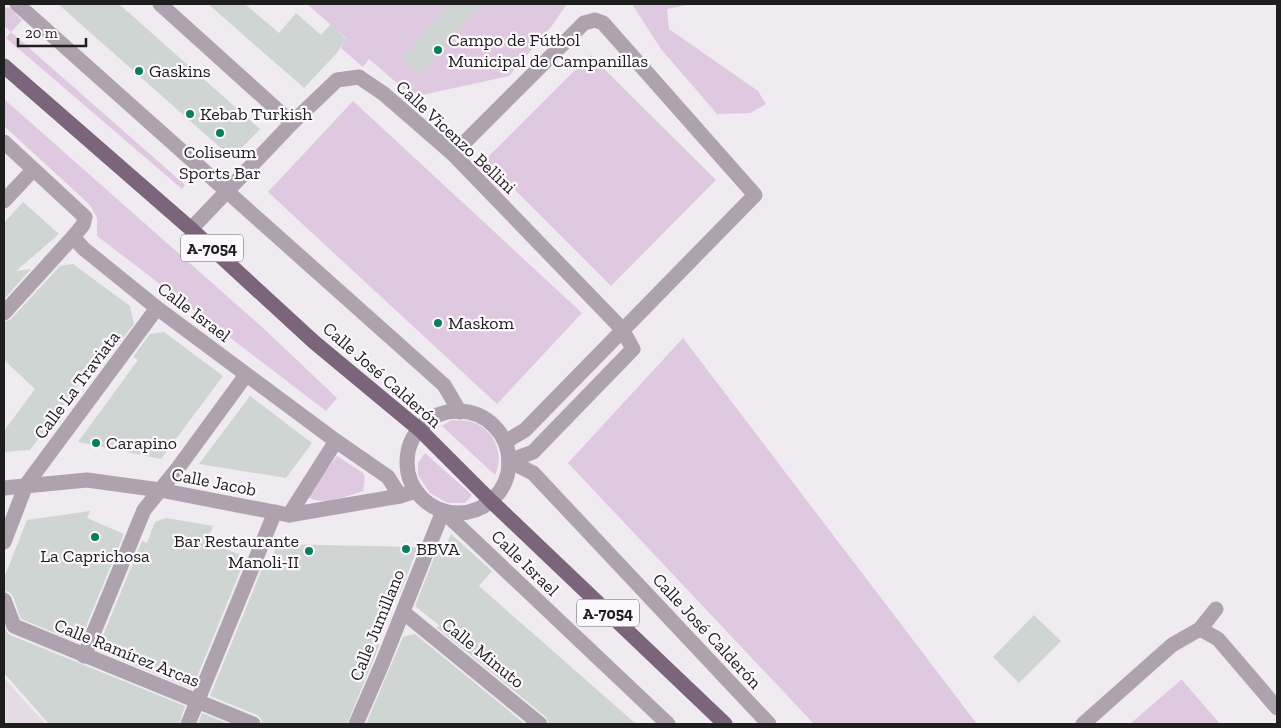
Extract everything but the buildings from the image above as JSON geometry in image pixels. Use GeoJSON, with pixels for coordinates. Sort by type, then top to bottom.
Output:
{"type":"FeatureCollection","features":[{"type":"Feature","properties":{"kind":"main road","name":"Calle José Calderón"},"geometry":{"type":"LineString","coordinates":[[4,66],[191,229],[314,342],[420,430],[491,501],[725,724]]}},
{"type":"Feature","properties":{"kind":"street","name":"Calle José Calderón"},"geometry":{"type":"LineString","coordinates":[[17,4],[444,385],[460,412]]}},
{"type":"Feature","properties":{"kind":"street"},"geometry":{"type":"LineString","coordinates":[[160,4],[292,123]]}},
{"type":"Feature","properties":{"kind":"street"},"geometry":{"type":"LineString","coordinates":[[453,154],[584,23],[595,20],[603,23],[755,195],[525,430],[505,442]]}},
{"type":"Feature","properties":{"kind":"street","name":"Calle Vicenzo Bellini"},"geometry":{"type":"LineString","coordinates":[[191,229],[292,123],[337,80],[359,77],[384,94],[453,154],[622,330]]}},
{"type":"Feature","properties":{"kind":"street"},"geometry":{"type":"LineString","coordinates":[[4,142],[85,217],[84,226],[4,313]]}},
{"type":"Feature","properties":{"kind":"street"},"geometry":{"type":"LineString","coordinates":[[4,201],[33,170]]}},
{"type":"Feature","properties":{"kind":"street","name":"Calle Israel"},"geometry":{"type":"LineString","coordinates":[[73,237],[84,249],[157,308],[336,441],[388,477],[400,496]]}},
{"type":"Feature","properties":{"kind":"street","name":"Calle La Traviata"},"geometry":{"type":"LineString","coordinates":[[26,485],[157,308]]}},
{"type":"Feature","properties":{"kind":"street"},"geometry":{"type":"LineString","coordinates":[[509,461],[533,452],[633,349],[622,330]]}},
{"type":"Feature","properties":{"kind":"street"},"geometry":{"type":"LineString","coordinates":[[84,656],[144,510],[178,468],[246,375]]}},
{"type":"Feature","properties":{"kind":"street"},"geometry":{"type":"LineString","coordinates":[[416,491],[409,476],[408,459],[411,444],[420,430],[431,420],[445,413],[475,414],[489,422],[500,432],[505,442],[509,461],[508,476],[501,490],[491,501],[476,510],[460,513],[443,511]]}},
{"type":"Feature","properties":{"kind":"street"},"geometry":{"type":"LineString","coordinates":[[188,724],[196,702],[282,514],[336,441]]}},
{"type":"Feature","properties":{"kind":"street","name":"Calle José Calderón"},"geometry":{"type":"LineString","coordinates":[[509,461],[533,473],[769,724]]}},
{"type":"Feature","properties":{"kind":"street","name":"Calle Jacob"},"geometry":{"type":"LineString","coordinates":[[4,488],[86,480],[160,490],[282,514],[400,496],[416,491]]}},
{"type":"Feature","properties":{"kind":"street"},"geometry":{"type":"LineString","coordinates":[[4,542],[26,485]]}},
{"type":"Feature","properties":{"kind":"street","name":"Calle Israel"},"geometry":{"type":"LineString","coordinates":[[416,491],[427,503],[443,511],[668,724]]}},
{"type":"Feature","properties":{"kind":"street","name":"Calle Jumillano"},"geometry":{"type":"LineString","coordinates":[[356,724],[443,511]]}},
{"type":"Feature","properties":{"kind":"street","name":"Calle Ramírez Arcas"},"geometry":{"type":"LineString","coordinates":[[4,600],[14,626],[196,702],[254,724]]}},
{"type":"Feature","properties":{"kind":"street"},"geometry":{"type":"LineString","coordinates":[[1083,724],[1172,645],[1200,630],[1216,609]]}},
{"type":"Feature","properties":{"kind":"street","name":"Calle Minuto"},"geometry":{"type":"LineString","coordinates":[[403,612],[540,724]]}},
{"type":"Feature","properties":{"kind":"street"},"geometry":{"type":"LineString","coordinates":[[1200,630],[1218,639],[1277,708]]}},
{"type":"Feature","properties":{"kind":"shaded area","name":"Campo de Fútbol Municipal de Campanillas"},"geometry":{"type":"Polygon","coordinates":[[[307,4],[567,4],[551,27],[509,76],[413,97],[369,59],[363,67],[341,48],[346,38],[307,4]]]}},
{"type":"Feature","properties":{"kind":"shaded area"},"geometry":{"type":"Polygon","coordinates":[[[632,4],[692,4],[667,9],[669,29],[758,91],[766,104],[750,113],[717,114],[661,49],[632,4]]]}},
{"type":"Feature","properties":{"kind":"shaded area"},"geometry":{"type":"Polygon","coordinates":[[[4,7],[10,8],[22,20],[11,32],[4,26],[4,7]]]}},
{"type":"Feature","properties":{"kind":"shaded area"},"geometry":{"type":"Polygon","coordinates":[[[11,32],[185,185],[182,189],[6,38],[11,32]]]}},
{"type":"Feature","properties":{"kind":"shaded area"},"geometry":{"type":"Polygon","coordinates":[[[590,55],[716,180],[611,286],[485,160],[590,55]]]}},
{"type":"Feature","properties":{"kind":"shaded area"},"geometry":{"type":"Polygon","coordinates":[[[4,99],[262,327],[337,398],[326,411],[97,236],[97,218],[90,205],[4,126],[4,99]]]}},
{"type":"Feature","properties":{"kind":"shaded area"},"geometry":{"type":"Polygon","coordinates":[[[353,101],[582,313],[497,404],[268,192],[353,101]]]}},
{"type":"Feature","properties":{"kind":"shaded area"},"geometry":{"type":"Polygon","coordinates":[[[683,338],[977,724],[814,724],[568,463],[683,338]]]}},
{"type":"Feature","properties":{"kind":"shaded area"},"geometry":{"type":"Polygon","coordinates":[[[452,420],[477,424],[490,434],[498,450],[499,458],[495,475],[442,426],[452,420]]]}},
{"type":"Feature","properties":{"kind":"shaded area"},"geometry":{"type":"Polygon","coordinates":[[[425,453],[472,495],[465,503],[448,503],[430,493],[418,475],[418,463],[425,453]]]}},
{"type":"Feature","properties":{"kind":"shaded area"},"geometry":{"type":"Polygon","coordinates":[[[337,456],[363,473],[365,478],[363,491],[327,501],[319,501],[307,496],[337,456]]]}},
{"type":"Feature","properties":{"kind":"shaded area"},"geometry":{"type":"Polygon","coordinates":[[[4,678],[28,705],[46,724],[4,724],[4,678]]]}},
{"type":"Feature","properties":{"kind":"shaded area"},"geometry":{"type":"Polygon","coordinates":[[[1181,680],[1220,724],[1130,724],[1181,680]]]}},
{"type":"Feature","properties":{"kind":"place","name":"Campo de Fútbol Municipal de Campanillas"},"geometry":{"type":"Point","coordinates":[438,50]}},
{"type":"Feature","properties":{"kind":"place","name":"Gaskins"},"geometry":{"type":"Point","coordinates":[139,71]}},
{"type":"Feature","properties":{"kind":"place","name":"Kebab Turkish"},"geometry":{"type":"Point","coordinates":[190,114]}},
{"type":"Feature","properties":{"kind":"place","name":"Coliseum Sports Bar"},"geometry":{"type":"Point","coordinates":[220,133]}},
{"type":"Feature","properties":{"kind":"place","name":"Maskom"},"geometry":{"type":"Point","coordinates":[438,323]}},
{"type":"Feature","properties":{"kind":"place","name":"Carapino"},"geometry":{"type":"Point","coordinates":[96,443]}},
{"type":"Feature","properties":{"kind":"place","name":"La Caprichosa"},"geometry":{"type":"Point","coordinates":[95,537]}},
{"type":"Feature","properties":{"kind":"place","name":"BBVA"},"geometry":{"type":"Point","coordinates":[406,549]}},
{"type":"Feature","properties":{"kind":"place","name":"Bar Restaurante Manoli-II"},"geometry":{"type":"Point","coordinates":[309,551]}}]}
